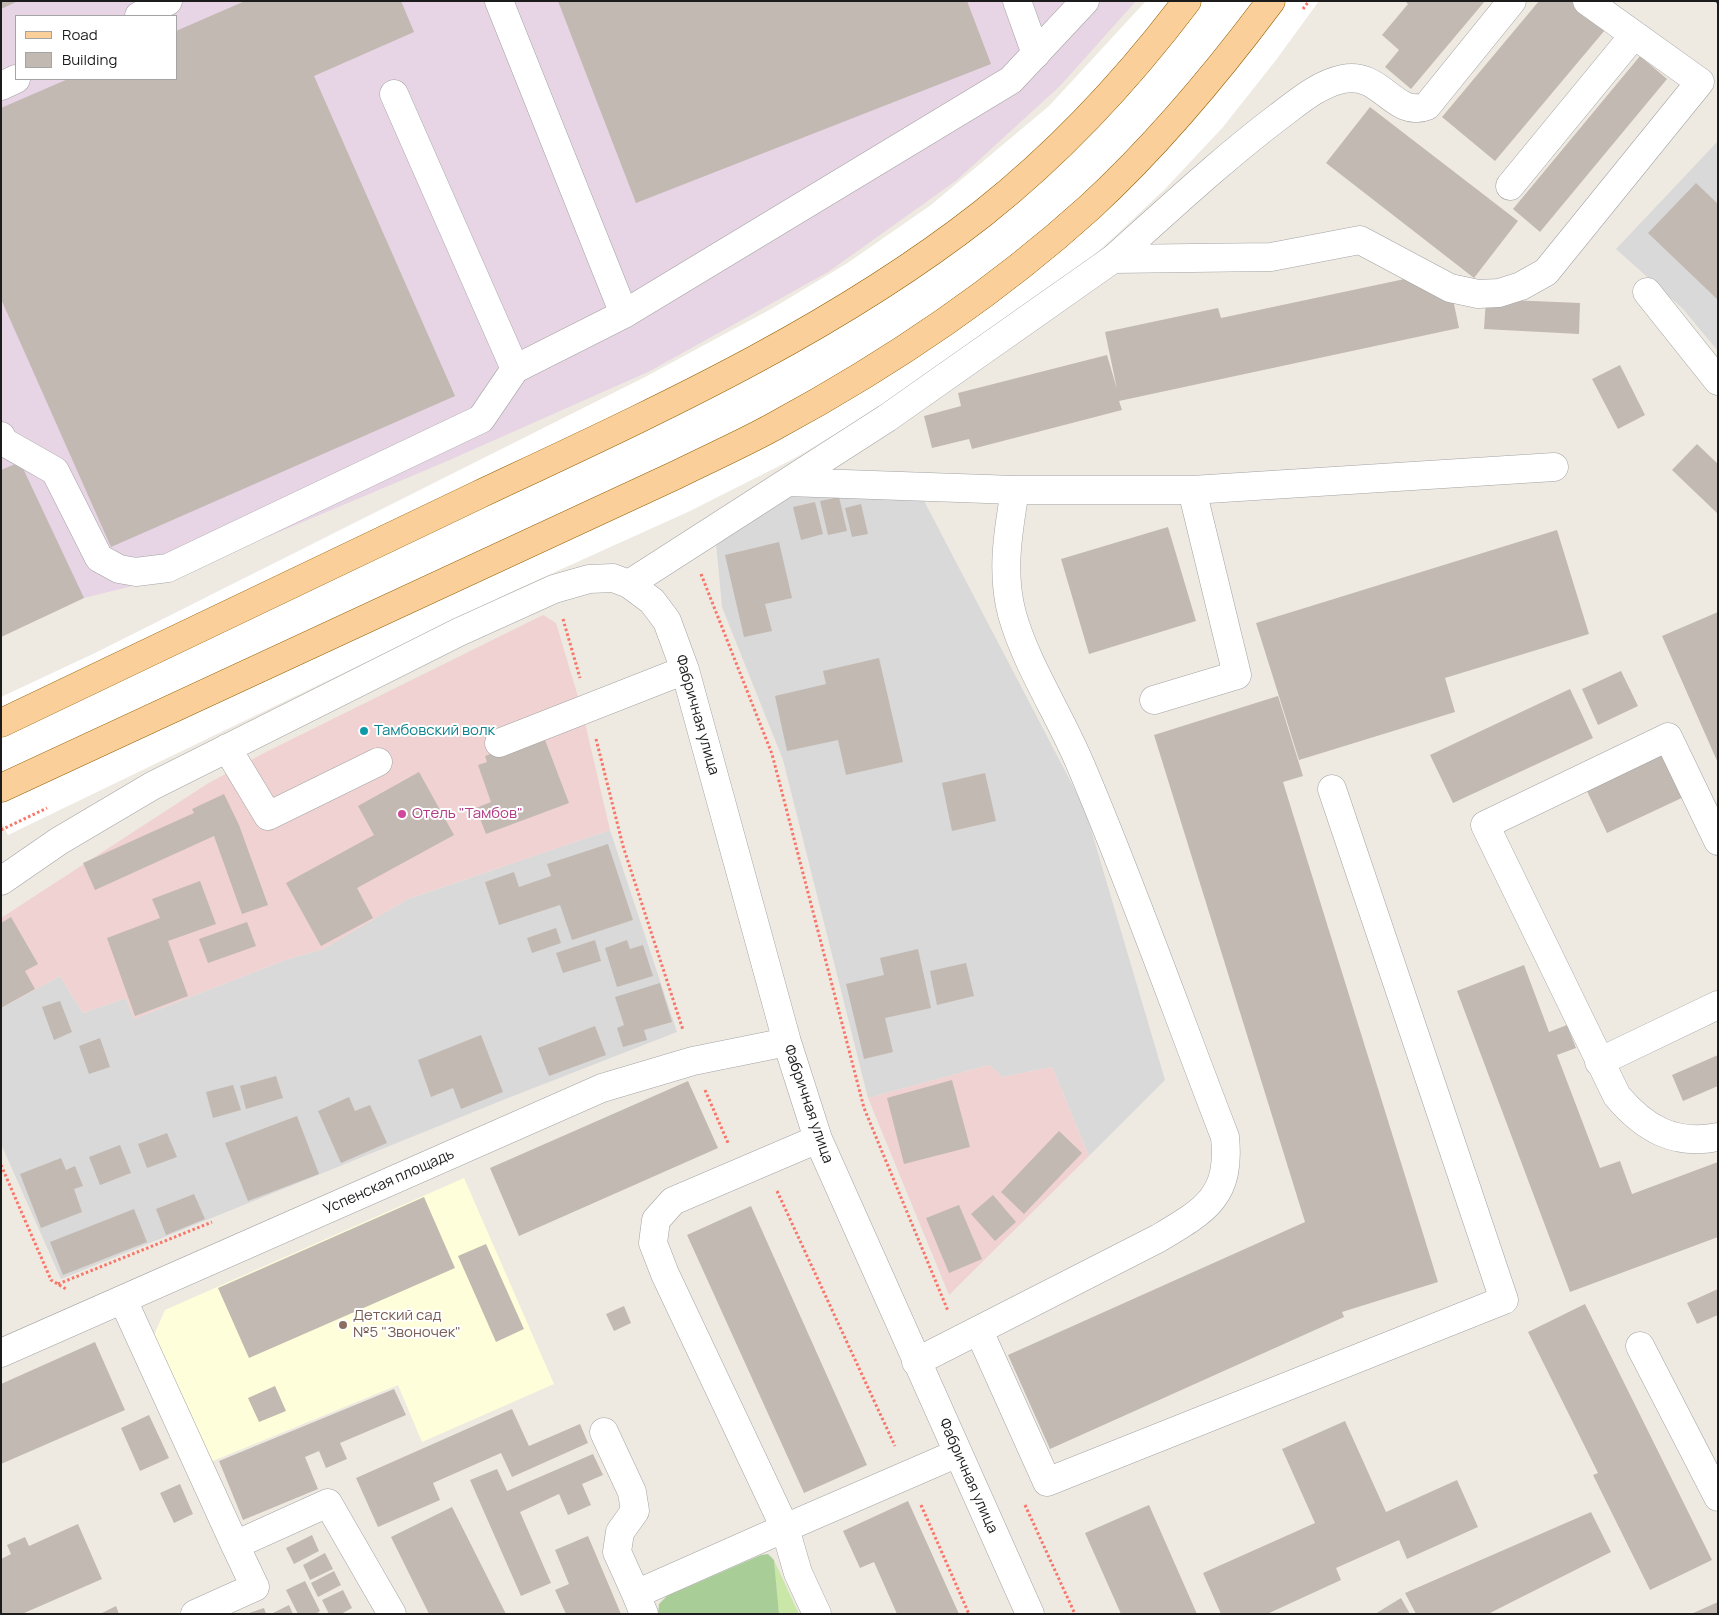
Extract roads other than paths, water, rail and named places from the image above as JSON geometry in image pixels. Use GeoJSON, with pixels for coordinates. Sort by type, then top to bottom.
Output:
{"type":"FeatureCollection","features":[{"type":"Feature","properties":{"kind":"main road"},"geometry":{"type":"LineString","coordinates":[[1,723],[650,414],[804,332],[920,259],[983,213],[1042,162],[1122,81],[1187,1]]}},
{"type":"Feature","properties":{"kind":"main road"},"geometry":{"type":"LineString","coordinates":[[1,788],[685,470],[773,427],[864,374],[949,319],[1027,260],[1090,206],[1179,113],[1235,49],[1271,1]]}},
{"type":"Feature","properties":{"kind":"street"},"geometry":{"type":"LineString","coordinates":[[141,15],[168,1]]}},
{"type":"Feature","properties":{"kind":"street"},"geometry":{"type":"LineString","coordinates":[[499,1],[624,314]]}},
{"type":"Feature","properties":{"kind":"street"},"geometry":{"type":"LineString","coordinates":[[1017,1],[1036,54]]}},
{"type":"Feature","properties":{"kind":"street"},"geometry":{"type":"LineString","coordinates":[[1,436],[4,442],[55,471],[99,558],[119,569],[136,572],[168,568],[481,419],[515,369],[624,314],[1011,80],[1085,1]]}},
{"type":"Feature","properties":{"kind":"street"},"geometry":{"type":"LineString","coordinates":[[1,881],[76,831],[152,786],[459,632],[554,589],[589,579],[613,578],[629,584],[887,418],[1113,259],[1240,146],[1311,92],[1338,80],[1355,77],[1369,81],[1409,108],[1419,109],[1428,106],[1512,1]]}},
{"type":"Feature","properties":{"kind":"street"},"geometry":{"type":"LineString","coordinates":[[1113,259],[1271,257],[1360,240],[1450,288],[1478,294],[1499,293],[1521,286],[1546,272],[1700,82],[1587,1]]}},
{"type":"Feature","properties":{"kind":"street"},"geometry":{"type":"LineString","coordinates":[[1510,186],[1634,35]]}},
{"type":"Feature","properties":{"kind":"street"},"geometry":{"type":"LineString","coordinates":[[1,86],[15,79]]}},
{"type":"Feature","properties":{"kind":"street"},"geometry":{"type":"LineString","coordinates":[[394,94],[515,369]]}},
{"type":"Feature","properties":{"kind":"street"},"geometry":{"type":"LineString","coordinates":[[1647,292],[1718,381]]}},
{"type":"Feature","properties":{"kind":"street"},"geometry":{"type":"LineString","coordinates":[[788,482],[1015,490],[1192,490],[1554,467]]}},
{"type":"Feature","properties":{"kind":"street"},"geometry":{"type":"LineString","coordinates":[[916,1362],[1160,1238],[1193,1218],[1209,1203],[1224,1180],[1227,1158],[1225,1137],[1081,765],[1031,660],[1013,615],[1007,585],[1006,546],[1015,490]]}},
{"type":"Feature","properties":{"kind":"street"},"geometry":{"type":"LineString","coordinates":[[1154,700],[1237,675],[1192,490]]}},
{"type":"Feature","properties":{"kind":"street","name":"Фабричная улица"},"geometry":{"type":"LineString","coordinates":[[629,584],[652,601],[668,621],[685,670],[787,1042],[818,1139],[1030,1614]]}},
{"type":"Feature","properties":{"kind":"street"},"geometry":{"type":"LineString","coordinates":[[499,743],[685,670]]}},
{"type":"Feature","properties":{"kind":"street"},"geometry":{"type":"LineString","coordinates":[[1718,841],[1668,738],[1485,825],[1617,1096],[1633,1115],[1654,1129],[1678,1138],[1703,1140],[1718,1137]]}},
{"type":"Feature","properties":{"kind":"street"},"geometry":{"type":"LineString","coordinates":[[227,748],[268,816],[378,762]]}},
{"type":"Feature","properties":{"kind":"street"},"geometry":{"type":"LineString","coordinates":[[979,1331],[1047,1482],[1504,1300],[1332,789]]}},
{"type":"Feature","properties":{"kind":"street"},"geometry":{"type":"LineString","coordinates":[[1599,1062],[1718,1004]]}},
{"type":"Feature","properties":{"kind":"street","name":"Успенская площадь"},"geometry":{"type":"LineString","coordinates":[[1,1353],[602,1088],[693,1061],[787,1042]]}},
{"type":"Feature","properties":{"kind":"street"},"geometry":{"type":"LineString","coordinates":[[817,1614],[798,1573],[785,1528],[665,1274],[653,1243],[656,1220],[673,1201],[818,1139]]}},
{"type":"Feature","properties":{"kind":"street"},"geometry":{"type":"LineString","coordinates":[[122,1300],[255,1587],[195,1614]]}},
{"type":"Feature","properties":{"kind":"street"},"geometry":{"type":"LineString","coordinates":[[1640,1346],[1718,1497]]}},
{"type":"Feature","properties":{"kind":"street"},"geometry":{"type":"LineString","coordinates":[[604,1432],[632,1492],[635,1511],[620,1532],[617,1552],[640,1604],[785,1528],[958,1453]]}},
{"type":"Feature","properties":{"kind":"street"},"geometry":{"type":"LineString","coordinates":[[235,1545],[328,1502],[392,1614]]}},
{"type":"Feature","properties":{"kind":"place","name":"Тамбовский волк"},"geometry":{"type":"Point","coordinates":[364,731]}},
{"type":"Feature","properties":{"kind":"place","name":"Отель \"Тамбов\""},"geometry":{"type":"Point","coordinates":[402,814]}},
{"type":"Feature","properties":{"kind":"place","name":"Детский сад №5 \"Звоночек\""},"geometry":{"type":"Point","coordinates":[343,1325]}}]}
